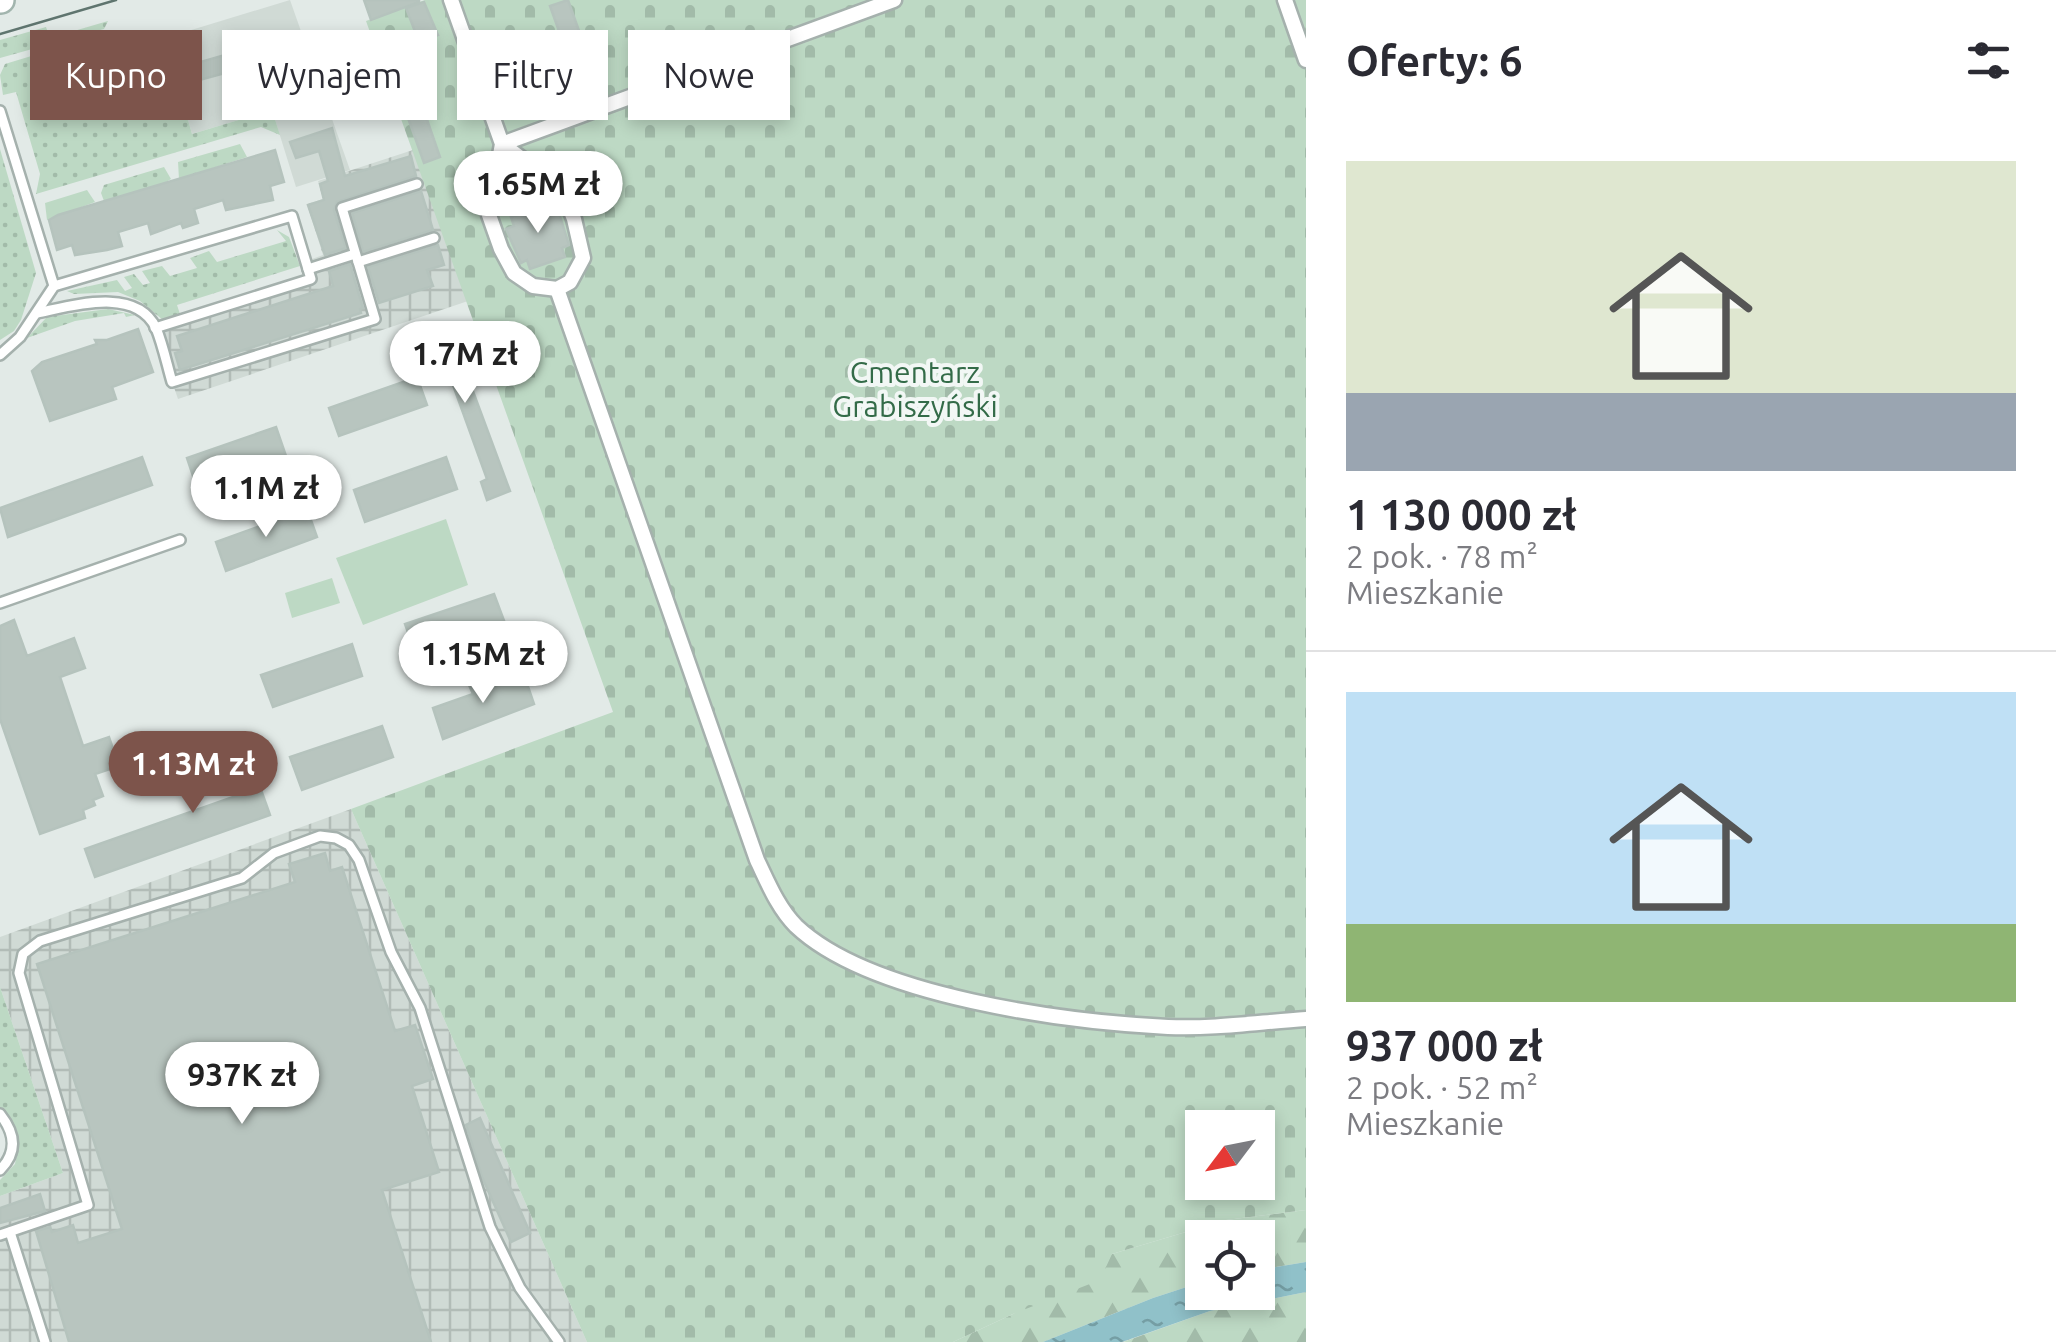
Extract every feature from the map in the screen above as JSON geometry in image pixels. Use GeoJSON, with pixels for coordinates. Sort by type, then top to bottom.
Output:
{"type":"FeatureCollection","features":[{"type":"Feature","properties":{"kind":"street"},"geometry":{"type":"LineString","coordinates":[[451,0],[502,144],[488,216],[514,272],[533,286],[557,290],[570,282],[583,258],[574,219],[562,189],[502,144]]}},
{"type":"Feature","properties":{"kind":"street"},"geometry":{"type":"LineString","coordinates":[[502,144],[894,0]]}},
{"type":"Feature","properties":{"kind":"street"},"geometry":{"type":"LineString","coordinates":[[1285,0],[1306,60]]}},
{"type":"Feature","properties":{"kind":"street"},"geometry":{"type":"LineString","coordinates":[[557,290],[758,860],[776,900],[793,923],[827,950],[878,973],[1026,1014],[1170,1027],[1306,1019]]}},
{"type":"Feature","properties":{"kind":"lane"},"geometry":{"type":"LineString","coordinates":[[0,110],[54,286]]}},
{"type":"Feature","properties":{"kind":"lane"},"geometry":{"type":"LineString","coordinates":[[38,313],[71,306],[123,304],[138,309],[156,328],[172,382],[375,319],[342,208],[418,184]]}},
{"type":"Feature","properties":{"kind":"lane"},"geometry":{"type":"LineString","coordinates":[[0,355],[20,337],[54,286],[292,216],[311,279],[156,328]]}},
{"type":"Feature","properties":{"kind":"lane"},"geometry":{"type":"LineString","coordinates":[[308,268],[434,238]]}},
{"type":"Feature","properties":{"kind":"lane"},"geometry":{"type":"LineString","coordinates":[[0,603],[180,540]]}},
{"type":"Feature","properties":{"kind":"lane"},"geometry":{"type":"LineString","coordinates":[[45,1342],[5,1234],[88,1205],[19,973],[24,954],[40,941],[242,878],[282,849],[328,836],[348,845],[359,860],[390,952],[420,1008],[490,1228],[520,1288],[560,1342]]}},
{"type":"Feature","properties":{"kind":"lane"},"geometry":{"type":"LineString","coordinates":[[0,1114],[13,1138],[13,1152],[0,1170]]}},
{"type":"Feature","properties":{"kind":"shaded area"},"geometry":{"type":"Polygon","coordinates":[[[290,0],[301,30],[222,30],[222,120],[239,120],[192,134],[188,120],[202,120],[202,30],[191,30],[290,0]]]}},
{"type":"Feature","properties":{"kind":"shaded area"},"geometry":{"type":"Polygon","coordinates":[[[275,120],[332,120],[350,170],[296,187],[275,120]]]}},
{"type":"Feature","properties":{"kind":"shaded area"},"geometry":{"type":"Polygon","coordinates":[[[413,150],[468,301],[178,399],[153,326],[316,275],[312,259],[323,255],[307,204],[323,199],[318,181],[413,150]]]}},
{"type":"Feature","properties":{"kind":"shaded area"},"geometry":{"type":"Polygon","coordinates":[[[351,809],[587,1342],[0,1342],[0,1196],[63,1173],[0,987],[0,937],[351,809]]]}},
{"type":"Feature","properties":{"kind":"green space","name":"Cmentarz Grabiszyński"},"geometry":{"type":"Polygon","coordinates":[[[425,0],[1306,0],[1306,1210],[1226,1220],[1185,1220],[1185,1232],[1112,1254],[1100,1280],[953,1342],[587,1342],[351,809],[613,712],[401,120],[437,120],[437,30],[369,30],[366,21],[425,0]]]}},
{"type":"Feature","properties":{"kind":"green space"},"geometry":{"type":"Polygon","coordinates":[[[108,21],[104,29],[77,30],[108,21]]]}},
{"type":"Feature","properties":{"kind":"green space"},"geometry":{"type":"Polygon","coordinates":[[[30,32],[30,50],[0,58],[0,40],[30,32]]]}},
{"type":"Feature","properties":{"kind":"green space"},"geometry":{"type":"Polygon","coordinates":[[[30,56],[30,120],[188,120],[192,134],[239,120],[275,120],[280,135],[261,127],[36,194],[40,174],[16,92],[3,95],[0,75],[5,64],[30,56]]]}},
{"type":"Feature","properties":{"kind":"green space"},"geometry":{"type":"Polygon","coordinates":[[[240,144],[247,157],[179,179],[178,162],[240,144]]]}},
{"type":"Feature","properties":{"kind":"green space"},"geometry":{"type":"Polygon","coordinates":[[[0,149],[36,273],[21,320],[14,331],[0,340],[0,149]]]}},
{"type":"Feature","properties":{"kind":"green space"},"geometry":{"type":"Polygon","coordinates":[[[164,167],[171,179],[163,184],[104,201],[104,185],[164,167]]]}},
{"type":"Feature","properties":{"kind":"green space"},"geometry":{"type":"Polygon","coordinates":[[[87,190],[95,202],[47,220],[45,203],[87,190]]]}},
{"type":"Feature","properties":{"kind":"green space"},"geometry":{"type":"Polygon","coordinates":[[[277,230],[289,237],[300,266],[177,305],[181,317],[163,320],[140,301],[118,292],[67,291],[117,280],[125,291],[132,288],[124,277],[134,274],[143,285],[150,283],[142,271],[162,266],[170,276],[197,268],[190,258],[209,251],[217,262],[286,241],[277,230]]]}},
{"type":"Feature","properties":{"kind":"green space"},"geometry":{"type":"Polygon","coordinates":[[[108,309],[135,315],[126,317],[124,313],[75,321],[27,338],[47,317],[108,309]]]}},
{"type":"Feature","properties":{"kind":"green space"},"geometry":{"type":"Polygon","coordinates":[[[446,519],[468,585],[363,625],[336,558],[446,519]]]}},
{"type":"Feature","properties":{"kind":"green space"},"geometry":{"type":"Polygon","coordinates":[[[332,578],[340,603],[292,618],[285,593],[332,578]]]}},
{"type":"Feature","properties":{"kind":"green space"},"geometry":{"type":"Polygon","coordinates":[[[0,987],[63,1173],[0,1196],[0,1180],[15,1164],[19,1140],[0,1107],[0,987]]]}},
{"type":"Feature","properties":{"kind":"green space"},"geometry":{"type":"Polygon","coordinates":[[[1306,1210],[1306,1262],[1275,1267],[1275,1220],[1226,1220],[1306,1210]]]}},
{"type":"Feature","properties":{"kind":"green space"},"geometry":{"type":"Polygon","coordinates":[[[1185,1232],[1185,1288],[1043,1342],[953,1342],[1013,1314],[1112,1254],[1185,1232]]]}},
{"type":"Feature","properties":{"kind":"green space"},"geometry":{"type":"Polygon","coordinates":[[[1306,1292],[1306,1342],[1123,1342],[1210,1311],[1275,1310],[1275,1298],[1306,1292]]]}},
{"type":"Feature","properties":{"kind":"water"},"geometry":{"type":"Polygon","coordinates":[[[1306,1262],[1306,1292],[1275,1298],[1275,1267],[1306,1262]]]}},
{"type":"Feature","properties":{"kind":"water"},"geometry":{"type":"Polygon","coordinates":[[[1185,1288],[1185,1310],[1215,1310],[1122,1342],[1043,1342],[1185,1288]]]}},
{"type":"Feature","properties":{"kind":"building"},"geometry":{"type":"Polygon","coordinates":[[[364,0],[419,0],[419,2],[371,20],[364,0]]]}},
{"type":"Feature","properties":{"kind":"building"},"geometry":{"type":"Polygon","coordinates":[[[568,0],[579,30],[559,30],[550,6],[568,0]]]}},
{"type":"Feature","properties":{"kind":"building"},"geometry":{"type":"Polygon","coordinates":[[[424,2],[436,30],[414,30],[406,8],[424,2]]]}},
{"type":"Feature","properties":{"kind":"building"},"geometry":{"type":"Polygon","coordinates":[[[222,56],[222,74],[202,79],[202,62],[222,56]]]}},
{"type":"Feature","properties":{"kind":"building"},"geometry":{"type":"Polygon","coordinates":[[[409,120],[427,120],[440,157],[424,163],[409,120]]]}},
{"type":"Feature","properties":{"kind":"building"},"geometry":{"type":"Polygon","coordinates":[[[332,128],[345,176],[411,156],[416,176],[337,202],[334,210],[346,248],[325,255],[308,205],[324,200],[320,184],[328,181],[319,151],[296,158],[290,142],[332,128]]]}},
{"type":"Feature","properties":{"kind":"building"},"geometry":{"type":"Polygon","coordinates":[[[275,150],[284,182],[270,186],[273,200],[226,210],[223,200],[194,209],[198,223],[183,228],[181,223],[151,234],[148,223],[118,232],[122,246],[107,250],[75,255],[72,245],[57,250],[49,220],[58,215],[275,150]]]}},
{"type":"Feature","properties":{"kind":"building"},"geometry":{"type":"Polygon","coordinates":[[[421,191],[433,230],[363,252],[352,213],[421,191]]]}},
{"type":"Feature","properties":{"kind":"building"},"geometry":{"type":"Polygon","coordinates":[[[534,203],[536,208],[546,204],[549,213],[558,210],[569,245],[562,248],[565,257],[530,269],[527,260],[521,263],[506,229],[514,226],[511,217],[522,214],[520,208],[534,203]]]}},
{"type":"Feature","properties":{"kind":"building"},"geometry":{"type":"Polygon","coordinates":[[[438,245],[444,265],[427,270],[433,286],[379,303],[368,267],[438,245]]]}},
{"type":"Feature","properties":{"kind":"building"},"geometry":{"type":"Polygon","coordinates":[[[350,264],[363,308],[361,313],[180,370],[175,353],[182,351],[177,336],[333,286],[329,271],[350,264]]]}},
{"type":"Feature","properties":{"kind":"building"},"geometry":{"type":"Polygon","coordinates":[[[138,329],[153,372],[112,387],[116,399],[50,421],[32,371],[42,362],[97,344],[95,340],[138,329]]]}},
{"type":"Feature","properties":{"kind":"building"},"geometry":{"type":"Polygon","coordinates":[[[451,332],[510,491],[487,500],[481,482],[487,479],[444,360],[417,370],[409,346],[451,332]]]}},
{"type":"Feature","properties":{"kind":"building"},"geometry":{"type":"Polygon","coordinates":[[[417,377],[427,405],[339,436],[329,408],[417,377]]]}},
{"type":"Feature","properties":{"kind":"building"},"geometry":{"type":"Polygon","coordinates":[[[276,427],[286,456],[197,488],[187,458],[276,427]]]}},
{"type":"Feature","properties":{"kind":"building"},"geometry":{"type":"Polygon","coordinates":[[[142,457],[152,485],[8,537],[0,508],[142,457]]]}},
{"type":"Feature","properties":{"kind":"building"},"geometry":{"type":"Polygon","coordinates":[[[446,457],[457,489],[365,522],[354,490],[446,457]]]}},
{"type":"Feature","properties":{"kind":"building"},"geometry":{"type":"Polygon","coordinates":[[[307,509],[317,537],[226,571],[216,542],[307,509]]]}},
{"type":"Feature","properties":{"kind":"building"},"geometry":{"type":"Polygon","coordinates":[[[494,594],[506,626],[417,658],[405,624],[494,594]]]}},
{"type":"Feature","properties":{"kind":"building"},"geometry":{"type":"Polygon","coordinates":[[[14,620],[27,656],[74,638],[85,668],[60,677],[83,746],[109,737],[119,766],[95,774],[103,796],[83,810],[85,818],[40,834],[0,719],[0,626],[14,620]]]}},
{"type":"Feature","properties":{"kind":"building"},"geometry":{"type":"Polygon","coordinates":[[[352,644],[362,676],[273,707],[261,675],[352,644]]]}},
{"type":"Feature","properties":{"kind":"building"},"geometry":{"type":"Polygon","coordinates":[[[524,675],[534,704],[443,739],[433,708],[473,694],[469,685],[486,679],[490,688],[524,675]]]}},
{"type":"Feature","properties":{"kind":"building"},"geometry":{"type":"Polygon","coordinates":[[[382,726],[393,757],[302,790],[290,757],[382,726]]]}},
{"type":"Feature","properties":{"kind":"building"},"geometry":{"type":"Polygon","coordinates":[[[256,736],[267,769],[255,773],[270,815],[95,877],[85,849],[236,796],[219,750],[256,736]]]}},
{"type":"Feature","properties":{"kind":"building"},"geometry":{"type":"Polygon","coordinates":[[[325,853],[330,871],[342,867],[395,1031],[415,1025],[433,1079],[412,1086],[439,1172],[382,1190],[431,1342],[69,1342],[36,1231],[50,1227],[52,1232],[73,1225],[78,1243],[122,1229],[37,964],[295,882],[289,864],[325,853]]]}},
{"type":"Feature","properties":{"kind":"building"},"geometry":{"type":"Polygon","coordinates":[[[480,1118],[530,1233],[511,1242],[482,1177],[466,1125],[480,1118]]]}},
{"type":"Feature","properties":{"kind":"building"},"geometry":{"type":"Polygon","coordinates":[[[40,1194],[45,1211],[0,1223],[0,1208],[40,1194]]]}},
{"type":"Feature","properties":{"kind":"tram line"},"geometry":{"type":"LineString","coordinates":[[0,34],[116,0]]}}]}
